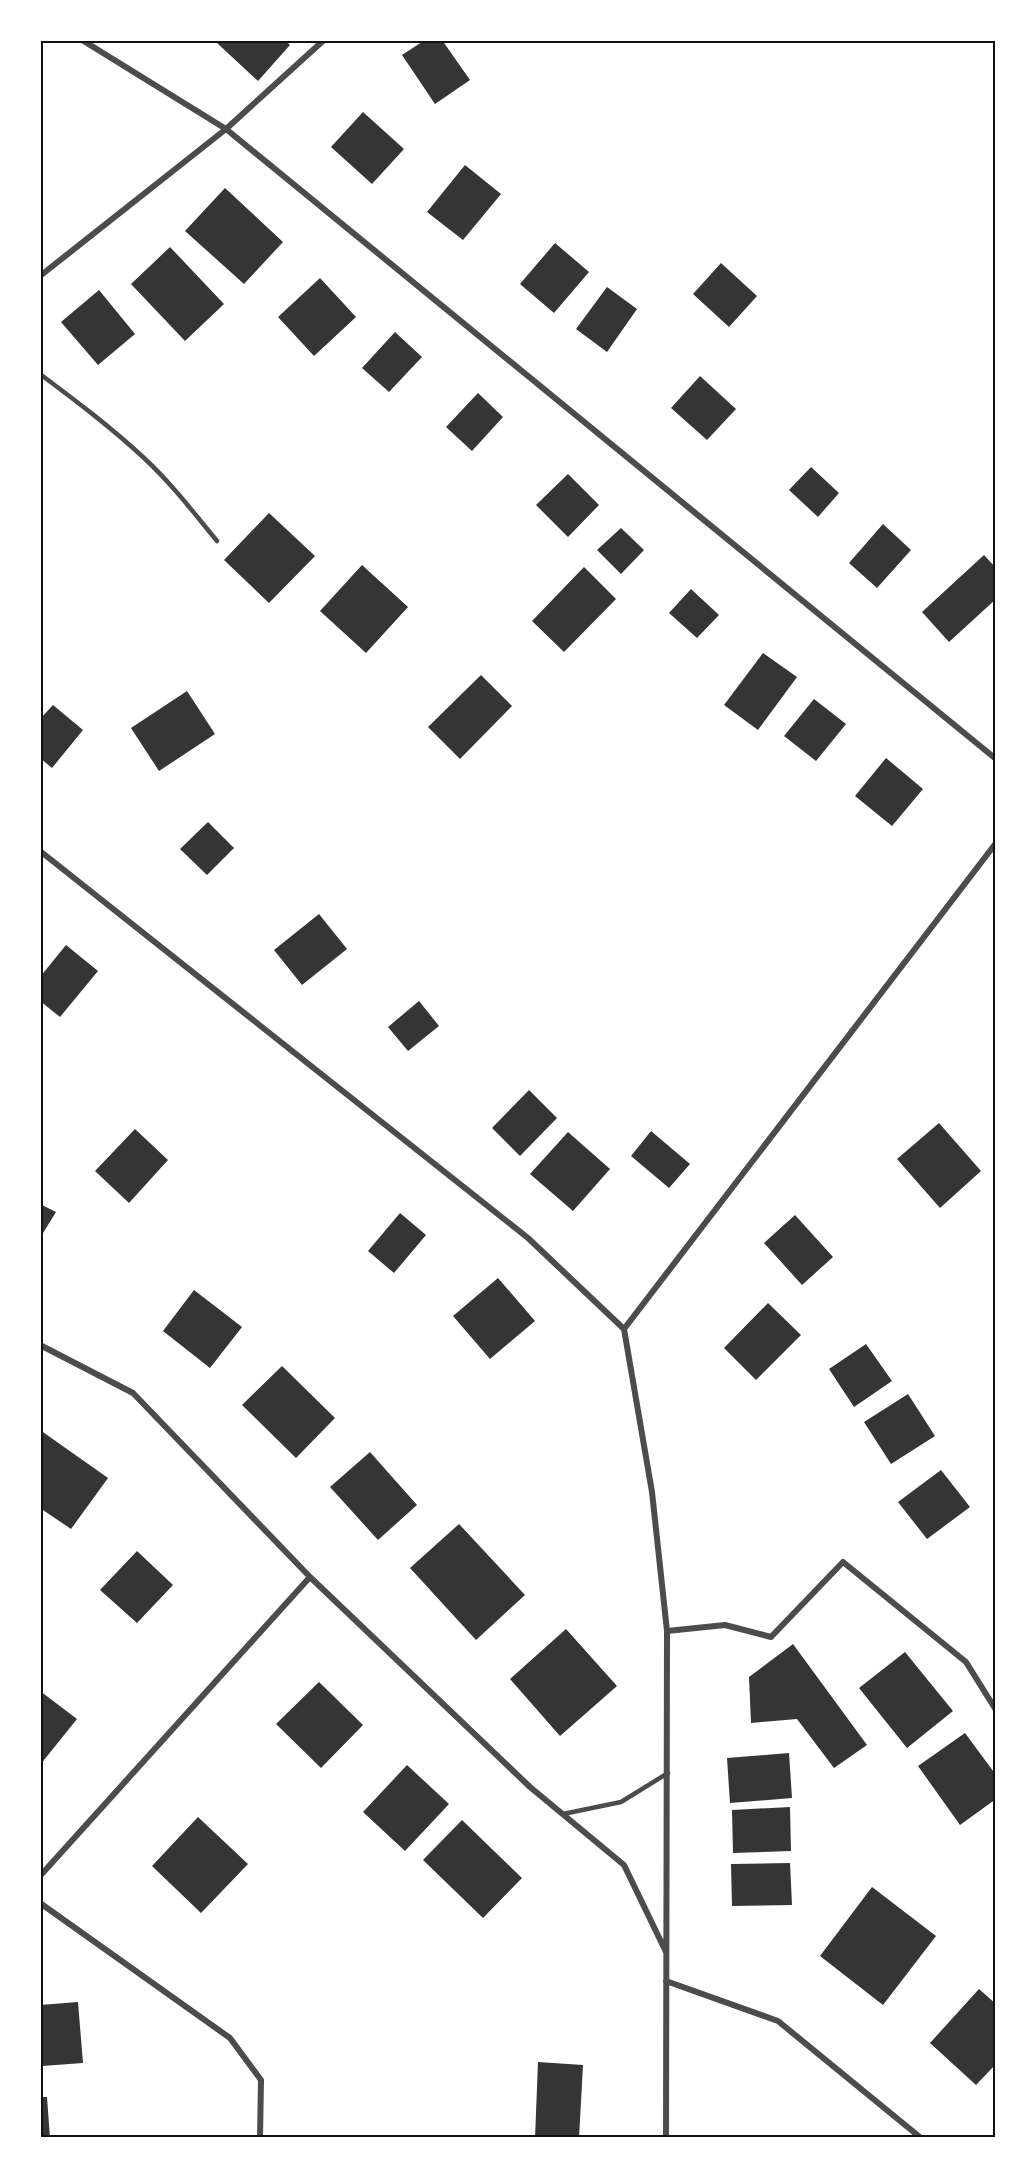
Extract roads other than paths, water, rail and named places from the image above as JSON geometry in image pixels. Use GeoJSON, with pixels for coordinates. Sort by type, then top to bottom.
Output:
{"type":"FeatureCollection","features":[{"type":"Feature","properties":{"kind":"street"},"geometry":{"type":"LineString","coordinates":[[82,40],[226,129],[996,759]]}},
{"type":"Feature","properties":{"kind":"street"},"geometry":{"type":"LineString","coordinates":[[40,276],[226,129],[324,40]]}},
{"type":"Feature","properties":{"kind":"street"},"geometry":{"type":"LineString","coordinates":[[624,1329],[996,843]]}},
{"type":"Feature","properties":{"kind":"street"},"geometry":{"type":"LineString","coordinates":[[40,851],[528,1238],[624,1329],[652,1492],[668,1631],[666,2138]]}},
{"type":"Feature","properties":{"kind":"street"},"geometry":{"type":"LineString","coordinates":[[40,1345],[133,1394],[310,1577],[530,1787],[624,1864],[666,1952]]}},
{"type":"Feature","properties":{"kind":"street"},"geometry":{"type":"LineString","coordinates":[[668,1631],[725,1625],[771,1637],[843,1562],[966,1662],[996,1710]]}},
{"type":"Feature","properties":{"kind":"street"},"geometry":{"type":"LineString","coordinates":[[40,1876],[310,1577]]}},
{"type":"Feature","properties":{"kind":"street"},"geometry":{"type":"LineString","coordinates":[[40,1903],[230,2038],[261,2080],[260,2138]]}},
{"type":"Feature","properties":{"kind":"street"},"geometry":{"type":"LineString","coordinates":[[666,1981],[778,2021],[921,2138]]}},
{"type":"Feature","properties":{"kind":"lane"},"geometry":{"type":"LineString","coordinates":[[40,374],[100,420],[145,459],[217,541]]}},
{"type":"Feature","properties":{"kind":"lane"},"geometry":{"type":"LineString","coordinates":[[563,1814],[621,1802],[668,1773]]}}]}
